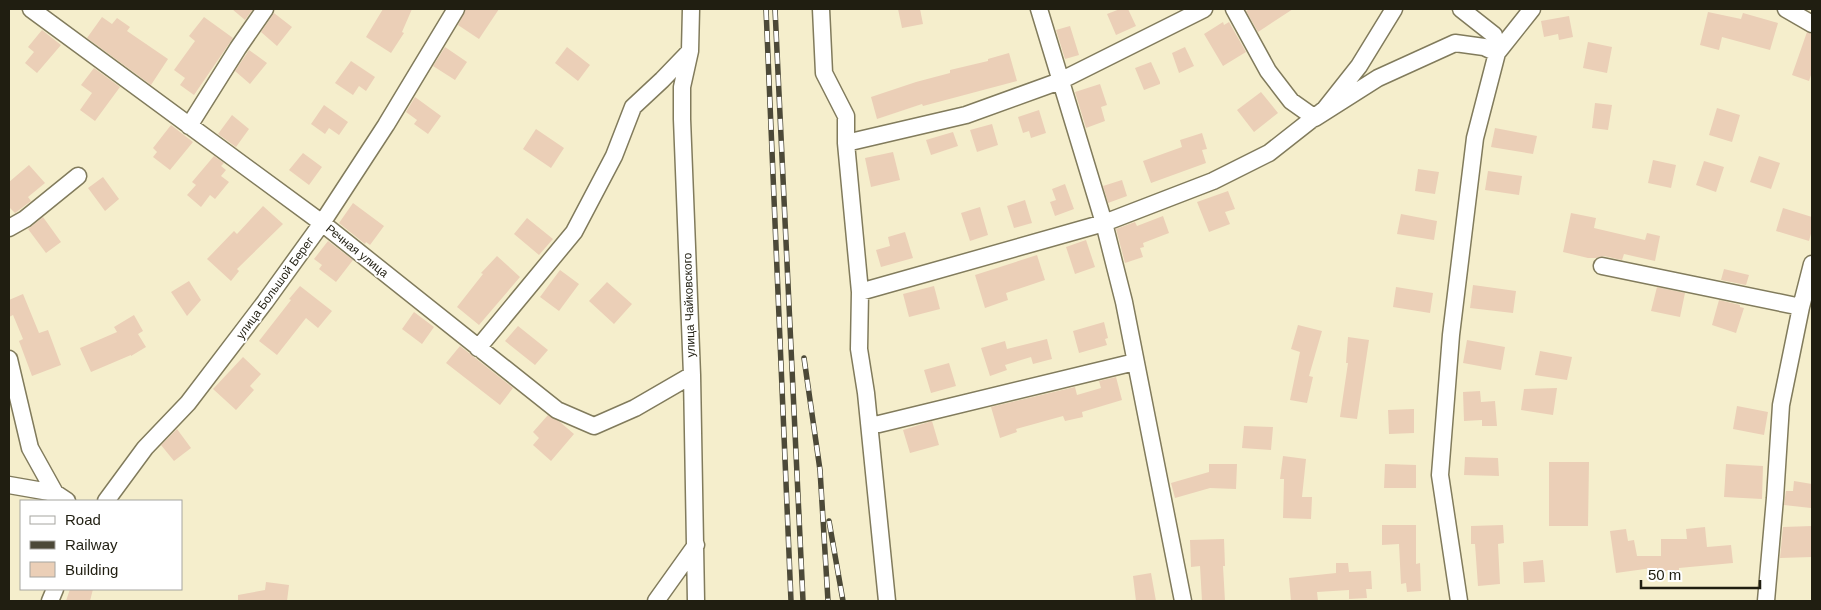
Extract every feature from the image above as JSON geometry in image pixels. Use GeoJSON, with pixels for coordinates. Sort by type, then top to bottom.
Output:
{"type":"FeatureCollection","features":[{"type":"Feature","properties":{"kind":"street","name":"Речная улица"},"geometry":{"type":"LineString","coordinates":[[31,9],[322,223],[557,410],[594,426],[635,408],[692,375]]}},
{"type":"Feature","properties":{"kind":"street"},"geometry":{"type":"LineString","coordinates":[[189,126],[265,9]]}},
{"type":"Feature","properties":{"kind":"street","name":"улица Большой Берег"},"geometry":{"type":"LineString","coordinates":[[107,500],[145,448],[188,403],[322,223],[386,125],[456,9]]}},
{"type":"Feature","properties":{"kind":"street","name":"улица Чайковского"},"geometry":{"type":"LineString","coordinates":[[691,9],[690,51],[682,87],[682,119],[692,375],[696,601]]}},
{"type":"Feature","properties":{"kind":"street"},"geometry":{"type":"LineString","coordinates":[[821,9],[824,73],[846,116],[846,143],[860,292],[859,349],[866,393],[887,601]]}},
{"type":"Feature","properties":{"kind":"street"},"geometry":{"type":"LineString","coordinates":[[1039,9],[1104,222],[1124,302],[1183,601]]}},
{"type":"Feature","properties":{"kind":"street"},"geometry":{"type":"LineString","coordinates":[[846,143],[966,115],[1060,81],[1204,9]]}},
{"type":"Feature","properties":{"kind":"street"},"geometry":{"type":"LineString","coordinates":[[1234,9],[1268,71],[1291,101],[1315,118]]}},
{"type":"Feature","properties":{"kind":"street"},"geometry":{"type":"LineString","coordinates":[[860,292],[1104,222],[1221,177],[1269,153],[1325,109],[1359,66],[1394,9]]}},
{"type":"Feature","properties":{"kind":"street"},"geometry":{"type":"LineString","coordinates":[[1461,9],[1494,36],[1497,53]]}},
{"type":"Feature","properties":{"kind":"street"},"geometry":{"type":"LineString","coordinates":[[1459,601],[1440,475],[1451,335],[1475,138],[1497,53],[1532,9]]}},
{"type":"Feature","properties":{"kind":"street"},"geometry":{"type":"LineString","coordinates":[[1786,9],[1812,24]]}},
{"type":"Feature","properties":{"kind":"street"},"geometry":{"type":"LineString","coordinates":[[1315,118],[1378,78],[1455,44],[1484,47],[1497,53]]}},
{"type":"Feature","properties":{"kind":"street"},"geometry":{"type":"LineString","coordinates":[[478,348],[574,232],[614,156],[633,107],[690,51]]}},
{"type":"Feature","properties":{"kind":"street"},"geometry":{"type":"LineString","coordinates":[[9,228],[24,219],[78,176]]}},
{"type":"Feature","properties":{"kind":"street"},"geometry":{"type":"LineString","coordinates":[[1766,601],[1781,405],[1801,307],[1812,264]]}},
{"type":"Feature","properties":{"kind":"street"},"geometry":{"type":"LineString","coordinates":[[1602,266],[1801,307]]}},
{"type":"Feature","properties":{"kind":"street"},"geometry":{"type":"LineString","coordinates":[[9,359],[30,448],[61,497]]}},
{"type":"Feature","properties":{"kind":"street"},"geometry":{"type":"LineString","coordinates":[[879,424],[1135,362]]}},
{"type":"Feature","properties":{"kind":"street"},"geometry":{"type":"LineString","coordinates":[[9,485],[61,497]]}},
{"type":"Feature","properties":{"kind":"street"},"geometry":{"type":"LineString","coordinates":[[656,601],[696,546]]}},
{"type":"Feature","properties":{"kind":"building"},"geometry":{"type":"Polygon","coordinates":[[[232,9],[253,9],[245,20],[232,9]]]}},
{"type":"Feature","properties":{"kind":"building"},"geometry":{"type":"Polygon","coordinates":[[[383,9],[412,9],[402,32],[404,33],[391,53],[366,37],[383,9]]]}},
{"type":"Feature","properties":{"kind":"building"},"geometry":{"type":"Polygon","coordinates":[[[466,9],[499,9],[479,39],[458,25],[466,9]]]}},
{"type":"Feature","properties":{"kind":"building"},"geometry":{"type":"Polygon","coordinates":[[[898,9],[920,9],[923,24],[902,28],[898,9]]]}},
{"type":"Feature","properties":{"kind":"building"},"geometry":{"type":"Polygon","coordinates":[[[1120,9],[1128,9],[1136,26],[1116,35],[1107,14],[1120,9]]]}},
{"type":"Feature","properties":{"kind":"building"},"geometry":{"type":"Polygon","coordinates":[[[1250,9],[1293,9],[1258,32],[1246,11],[1250,9]]]}},
{"type":"Feature","properties":{"kind":"building"},"geometry":{"type":"Polygon","coordinates":[[[1708,12],[1741,19],[1743,13],[1778,23],[1770,50],[1722,37],[1719,50],[1700,45],[1708,12]]]}},
{"type":"Feature","properties":{"kind":"building"},"geometry":{"type":"Polygon","coordinates":[[[274,13],[292,27],[277,46],[261,32],[274,13]]]}},
{"type":"Feature","properties":{"kind":"building"},"geometry":{"type":"Polygon","coordinates":[[[1569,16],[1573,37],[1559,40],[1558,34],[1544,37],[1541,21],[1569,16]]]}},
{"type":"Feature","properties":{"kind":"building"},"geometry":{"type":"Polygon","coordinates":[[[102,17],[112,24],[117,18],[130,27],[127,31],[168,59],[151,85],[87,38],[102,17]]]}},
{"type":"Feature","properties":{"kind":"building"},"geometry":{"type":"Polygon","coordinates":[[[204,17],[233,38],[194,95],[180,85],[185,78],[174,70],[195,41],[189,36],[204,17]]]}},
{"type":"Feature","properties":{"kind":"building"},"geometry":{"type":"Polygon","coordinates":[[[1223,22],[1224,25],[1229,22],[1246,52],[1223,66],[1204,34],[1223,22]]]}},
{"type":"Feature","properties":{"kind":"building"},"geometry":{"type":"Polygon","coordinates":[[[1070,26],[1079,55],[1065,59],[1056,30],[1070,26]]]}},
{"type":"Feature","properties":{"kind":"building"},"geometry":{"type":"Polygon","coordinates":[[[42,30],[61,45],[37,73],[25,63],[34,52],[28,47],[42,30]]]}},
{"type":"Feature","properties":{"kind":"building"},"geometry":{"type":"Polygon","coordinates":[[[1807,32],[1812,34],[1812,72],[1809,81],[1792,75],[1807,32]]]}},
{"type":"Feature","properties":{"kind":"building"},"geometry":{"type":"Polygon","coordinates":[[[1588,42],[1612,47],[1607,73],[1583,68],[1588,42]]]}},
{"type":"Feature","properties":{"kind":"building"},"geometry":{"type":"Polygon","coordinates":[[[445,47],[467,62],[455,80],[433,66],[445,47]]]}},
{"type":"Feature","properties":{"kind":"building"},"geometry":{"type":"Polygon","coordinates":[[[567,47],[590,65],[578,81],[555,63],[567,47]]]}},
{"type":"Feature","properties":{"kind":"building"},"geometry":{"type":"Polygon","coordinates":[[[1185,47],[1194,66],[1179,73],[1172,53],[1185,47]]]}},
{"type":"Feature","properties":{"kind":"building"},"geometry":{"type":"Polygon","coordinates":[[[249,50],[267,63],[250,84],[235,71],[249,50]]]}},
{"type":"Feature","properties":{"kind":"building"},"geometry":{"type":"Polygon","coordinates":[[[1009,53],[1017,81],[923,106],[922,104],[877,119],[871,97],[950,73],[950,70],[988,61],[988,59],[1009,53]]]}},
{"type":"Feature","properties":{"kind":"building"},"geometry":{"type":"Polygon","coordinates":[[[351,61],[375,77],[366,91],[359,86],[353,95],[335,83],[351,61]]]}},
{"type":"Feature","properties":{"kind":"building"},"geometry":{"type":"Polygon","coordinates":[[[1151,62],[1160,84],[1144,90],[1135,68],[1151,62]]]}},
{"type":"Feature","properties":{"kind":"building"},"geometry":{"type":"Polygon","coordinates":[[[94,68],[120,87],[95,121],[80,110],[92,93],[81,85],[94,68]]]}},
{"type":"Feature","properties":{"kind":"building"},"geometry":{"type":"Polygon","coordinates":[[[1100,84],[1107,105],[1101,107],[1105,121],[1086,128],[1075,92],[1100,84]]]}},
{"type":"Feature","properties":{"kind":"building"},"geometry":{"type":"Polygon","coordinates":[[[1261,92],[1278,113],[1254,132],[1237,110],[1261,92]]]}},
{"type":"Feature","properties":{"kind":"building"},"geometry":{"type":"Polygon","coordinates":[[[415,97],[441,116],[428,134],[414,124],[417,120],[406,112],[415,97]]]}},
{"type":"Feature","properties":{"kind":"building"},"geometry":{"type":"Polygon","coordinates":[[[1595,103],[1612,105],[1608,130],[1592,128],[1595,103]]]}},
{"type":"Feature","properties":{"kind":"building"},"geometry":{"type":"Polygon","coordinates":[[[324,105],[348,122],[339,135],[329,128],[325,134],[311,124],[324,105]]]}},
{"type":"Feature","properties":{"kind":"building"},"geometry":{"type":"Polygon","coordinates":[[[1717,108],[1740,115],[1732,142],[1709,135],[1717,108]]]}},
{"type":"Feature","properties":{"kind":"building"},"geometry":{"type":"Polygon","coordinates":[[[1039,110],[1046,133],[1031,138],[1029,131],[1023,133],[1018,117],[1039,110]]]}},
{"type":"Feature","properties":{"kind":"building"},"geometry":{"type":"Polygon","coordinates":[[[232,115],[249,129],[236,147],[218,134],[232,115]]]}},
{"type":"Feature","properties":{"kind":"building"},"geometry":{"type":"Polygon","coordinates":[[[992,124],[998,145],[977,152],[970,130],[992,124]]]}},
{"type":"Feature","properties":{"kind":"building"},"geometry":{"type":"Polygon","coordinates":[[[171,125],[193,142],[170,170],[153,157],[157,152],[153,148],[171,125]]]}},
{"type":"Feature","properties":{"kind":"building"},"geometry":{"type":"Polygon","coordinates":[[[1495,128],[1537,136],[1533,154],[1491,147],[1495,128]]]}},
{"type":"Feature","properties":{"kind":"building"},"geometry":{"type":"Polygon","coordinates":[[[536,129],[564,148],[551,168],[523,149],[536,129]]]}},
{"type":"Feature","properties":{"kind":"building"},"geometry":{"type":"Polygon","coordinates":[[[953,132],[958,146],[931,155],[926,140],[953,132]]]}},
{"type":"Feature","properties":{"kind":"building"},"geometry":{"type":"Polygon","coordinates":[[[1202,133],[1207,149],[1202,150],[1206,163],[1151,183],[1143,161],[1182,147],[1180,140],[1202,133]]]}},
{"type":"Feature","properties":{"kind":"building"},"geometry":{"type":"Polygon","coordinates":[[[893,152],[900,180],[871,187],[865,158],[893,152]]]}},
{"type":"Feature","properties":{"kind":"building"},"geometry":{"type":"Polygon","coordinates":[[[303,153],[322,167],[309,185],[289,170],[303,153]]]}},
{"type":"Feature","properties":{"kind":"building"},"geometry":{"type":"Polygon","coordinates":[[[214,156],[224,163],[221,166],[226,170],[221,176],[229,182],[215,199],[210,195],[201,207],[187,195],[196,185],[192,182],[214,156]]]}},
{"type":"Feature","properties":{"kind":"building"},"geometry":{"type":"Polygon","coordinates":[[[1759,156],[1780,163],[1771,189],[1750,182],[1759,156]]]}},
{"type":"Feature","properties":{"kind":"building"},"geometry":{"type":"Polygon","coordinates":[[[1653,160],[1676,165],[1671,188],[1648,183],[1653,160]]]}},
{"type":"Feature","properties":{"kind":"building"},"geometry":{"type":"Polygon","coordinates":[[[1704,161],[1724,167],[1716,192],[1696,185],[1704,161]]]}},
{"type":"Feature","properties":{"kind":"building"},"geometry":{"type":"Polygon","coordinates":[[[29,165],[45,183],[28,197],[31,201],[15,213],[9,207],[9,182],[29,165]]]}},
{"type":"Feature","properties":{"kind":"building"},"geometry":{"type":"Polygon","coordinates":[[[1418,169],[1439,172],[1435,194],[1415,191],[1418,169]]]}},
{"type":"Feature","properties":{"kind":"building"},"geometry":{"type":"Polygon","coordinates":[[[1488,171],[1522,176],[1519,195],[1485,190],[1488,171]]]}},
{"type":"Feature","properties":{"kind":"building"},"geometry":{"type":"Polygon","coordinates":[[[103,177],[119,199],[105,211],[88,188],[103,177]]]}},
{"type":"Feature","properties":{"kind":"building"},"geometry":{"type":"Polygon","coordinates":[[[1122,180],[1127,196],[1108,203],[1103,186],[1122,180]]]}},
{"type":"Feature","properties":{"kind":"building"},"geometry":{"type":"Polygon","coordinates":[[[1065,184],[1074,209],[1055,216],[1050,202],[1056,200],[1052,189],[1065,184]]]}},
{"type":"Feature","properties":{"kind":"building"},"geometry":{"type":"Polygon","coordinates":[[[1228,191],[1235,209],[1225,212],[1230,224],[1209,232],[1197,202],[1228,191]]]}},
{"type":"Feature","properties":{"kind":"building"},"geometry":{"type":"Polygon","coordinates":[[[1025,200],[1032,223],[1014,228],[1007,206],[1025,200]]]}},
{"type":"Feature","properties":{"kind":"building"},"geometry":{"type":"Polygon","coordinates":[[[353,203],[384,226],[370,245],[366,242],[365,244],[339,223],[353,203]]]}},
{"type":"Feature","properties":{"kind":"building"},"geometry":{"type":"Polygon","coordinates":[[[263,206],[283,224],[237,269],[239,271],[231,281],[207,259],[234,231],[237,234],[263,206]]]}},
{"type":"Feature","properties":{"kind":"building"},"geometry":{"type":"Polygon","coordinates":[[[980,207],[988,235],[970,241],[961,213],[980,207]]]}},
{"type":"Feature","properties":{"kind":"building"},"geometry":{"type":"Polygon","coordinates":[[[1783,208],[1812,217],[1812,230],[1809,241],[1776,231],[1783,208]]]}},
{"type":"Feature","properties":{"kind":"building"},"geometry":{"type":"Polygon","coordinates":[[[1571,213],[1596,218],[1594,228],[1645,240],[1647,233],[1660,236],[1655,261],[1624,254],[1622,260],[1604,256],[1588,258],[1563,252],[1571,213]]]}},
{"type":"Feature","properties":{"kind":"building"},"geometry":{"type":"Polygon","coordinates":[[[1401,214],[1437,221],[1434,240],[1397,234],[1401,214]]]}},
{"type":"Feature","properties":{"kind":"building"},"geometry":{"type":"Polygon","coordinates":[[[1163,216],[1169,233],[1143,243],[1144,247],[1140,248],[1143,257],[1125,263],[1116,229],[1135,222],[1137,226],[1163,216]]]}},
{"type":"Feature","properties":{"kind":"building"},"geometry":{"type":"Polygon","coordinates":[[[43,217],[61,242],[46,253],[28,229],[43,217]]]}},
{"type":"Feature","properties":{"kind":"building"},"geometry":{"type":"Polygon","coordinates":[[[527,218],[553,239],[539,255],[514,234],[527,218]]]}},
{"type":"Feature","properties":{"kind":"building"},"geometry":{"type":"Polygon","coordinates":[[[905,232],[913,258],[881,267],[876,250],[890,246],[888,237],[905,232]]]}},
{"type":"Feature","properties":{"kind":"building"},"geometry":{"type":"Polygon","coordinates":[[[1086,240],[1095,267],[1075,274],[1066,247],[1086,240]]]}},
{"type":"Feature","properties":{"kind":"building"},"geometry":{"type":"Polygon","coordinates":[[[328,241],[353,260],[336,282],[319,269],[322,265],[314,259],[328,241]]]}},
{"type":"Feature","properties":{"kind":"building"},"geometry":{"type":"Polygon","coordinates":[[[1037,255],[1045,280],[1006,293],[1008,300],[985,308],[975,275],[1037,255]]]}},
{"type":"Feature","properties":{"kind":"building"},"geometry":{"type":"Polygon","coordinates":[[[497,256],[520,277],[479,325],[457,307],[483,274],[481,273],[497,256]]]}},
{"type":"Feature","properties":{"kind":"building"},"geometry":{"type":"Polygon","coordinates":[[[1724,269],[1749,275],[1746,285],[1721,280],[1724,269]]]}},
{"type":"Feature","properties":{"kind":"building"},"geometry":{"type":"Polygon","coordinates":[[[560,270],[579,284],[559,311],[540,297],[560,270]]]}},
{"type":"Feature","properties":{"kind":"building"},"geometry":{"type":"Polygon","coordinates":[[[189,281],[201,300],[187,316],[171,292],[189,281]]]}},
{"type":"Feature","properties":{"kind":"building"},"geometry":{"type":"Polygon","coordinates":[[[607,282],[632,304],[614,324],[589,301],[607,282]]]}},
{"type":"Feature","properties":{"kind":"building"},"geometry":{"type":"Polygon","coordinates":[[[1473,285],[1516,291],[1513,313],[1470,308],[1473,285]]]}},
{"type":"Feature","properties":{"kind":"building"},"geometry":{"type":"Polygon","coordinates":[[[300,286],[332,311],[318,328],[306,318],[277,355],[259,341],[300,286]]]}},
{"type":"Feature","properties":{"kind":"building"},"geometry":{"type":"Polygon","coordinates":[[[934,286],[940,309],[909,317],[903,294],[934,286]]]}},
{"type":"Feature","properties":{"kind":"building"},"geometry":{"type":"Polygon","coordinates":[[[1396,287],[1433,293],[1430,313],[1393,307],[1396,287]]]}},
{"type":"Feature","properties":{"kind":"building"},"geometry":{"type":"Polygon","coordinates":[[[1657,287],[1685,293],[1680,317],[1651,311],[1657,287]]]}},
{"type":"Feature","properties":{"kind":"building"},"geometry":{"type":"Polygon","coordinates":[[[23,294],[39,333],[48,330],[61,365],[32,376],[19,341],[23,339],[13,315],[9,317],[9,300],[23,294]]]}},
{"type":"Feature","properties":{"kind":"building"},"geometry":{"type":"Polygon","coordinates":[[[1719,300],[1740,305],[1740,307],[1744,308],[1736,333],[1712,325],[1719,300]]]}},
{"type":"Feature","properties":{"kind":"building"},"geometry":{"type":"Polygon","coordinates":[[[414,312],[434,327],[422,344],[402,329],[414,312]]]}},
{"type":"Feature","properties":{"kind":"building"},"geometry":{"type":"Polygon","coordinates":[[[134,315],[143,331],[138,334],[146,347],[131,356],[91,372],[80,348],[117,332],[114,327],[134,315]]]}},
{"type":"Feature","properties":{"kind":"building"},"geometry":{"type":"Polygon","coordinates":[[[1104,322],[1108,338],[1105,339],[1107,345],[1079,353],[1073,331],[1104,322]]]}},
{"type":"Feature","properties":{"kind":"building"},"geometry":{"type":"Polygon","coordinates":[[[1298,325],[1322,331],[1309,376],[1313,377],[1307,403],[1290,400],[1300,352],[1291,349],[1298,325]]]}},
{"type":"Feature","properties":{"kind":"building"},"geometry":{"type":"Polygon","coordinates":[[[518,326],[548,350],[535,365],[505,341],[518,326]]]}},
{"type":"Feature","properties":{"kind":"building"},"geometry":{"type":"Polygon","coordinates":[[[1348,337],[1369,340],[1357,419],[1340,417],[1348,363],[1346,363],[1348,337]]]}},
{"type":"Feature","properties":{"kind":"building"},"geometry":{"type":"Polygon","coordinates":[[[1047,339],[1052,359],[1033,364],[1031,357],[1005,365],[1007,370],[990,376],[981,348],[1005,341],[1007,349],[1047,339]]]}},
{"type":"Feature","properties":{"kind":"building"},"geometry":{"type":"Polygon","coordinates":[[[1467,340],[1505,347],[1501,370],[1463,363],[1467,340]]]}},
{"type":"Feature","properties":{"kind":"building"},"geometry":{"type":"Polygon","coordinates":[[[460,346],[513,388],[500,405],[446,363],[460,346]]]}},
{"type":"Feature","properties":{"kind":"building"},"geometry":{"type":"Polygon","coordinates":[[[1540,351],[1572,357],[1567,380],[1535,375],[1540,351]]]}},
{"type":"Feature","properties":{"kind":"building"},"geometry":{"type":"Polygon","coordinates":[[[243,357],[261,374],[250,386],[254,390],[236,410],[213,389],[243,357]]]}},
{"type":"Feature","properties":{"kind":"building"},"geometry":{"type":"Polygon","coordinates":[[[949,363],[956,386],[931,393],[924,370],[949,363]]]}},
{"type":"Feature","properties":{"kind":"building"},"geometry":{"type":"Polygon","coordinates":[[[1116,377],[1122,400],[1082,412],[1083,417],[1065,421],[1063,416],[1016,429],[1017,432],[1000,438],[991,407],[1075,387],[1077,395],[1101,388],[1099,381],[1116,377]]]}},
{"type":"Feature","properties":{"kind":"building"},"geometry":{"type":"Polygon","coordinates":[[[1557,388],[1553,415],[1521,410],[1524,389],[1557,388]]]}},
{"type":"Feature","properties":{"kind":"building"},"geometry":{"type":"Polygon","coordinates":[[[1480,391],[1481,402],[1495,401],[1497,426],[1482,426],[1482,420],[1464,421],[1463,392],[1480,391]]]}},
{"type":"Feature","properties":{"kind":"building"},"geometry":{"type":"Polygon","coordinates":[[[1737,406],[1768,412],[1764,435],[1733,429],[1737,406]]]}},
{"type":"Feature","properties":{"kind":"building"},"geometry":{"type":"Polygon","coordinates":[[[1414,409],[1414,433],[1389,434],[1388,410],[1414,409]]]}},
{"type":"Feature","properties":{"kind":"building"},"geometry":{"type":"Polygon","coordinates":[[[548,415],[574,434],[551,461],[533,445],[539,438],[533,432],[548,415]]]}},
{"type":"Feature","properties":{"kind":"building"},"geometry":{"type":"Polygon","coordinates":[[[932,421],[939,445],[910,453],[903,430],[932,421]]]}},
{"type":"Feature","properties":{"kind":"building"},"geometry":{"type":"Polygon","coordinates":[[[1244,426],[1273,427],[1271,450],[1242,448],[1244,426]]]}},
{"type":"Feature","properties":{"kind":"building"},"geometry":{"type":"Polygon","coordinates":[[[177,429],[191,448],[174,461],[161,445],[177,429]]]}},
{"type":"Feature","properties":{"kind":"building"},"geometry":{"type":"Polygon","coordinates":[[[1283,456],[1306,459],[1302,497],[1312,497],[1311,519],[1283,518],[1284,479],[1280,479],[1283,456]]]}},
{"type":"Feature","properties":{"kind":"building"},"geometry":{"type":"Polygon","coordinates":[[[1465,457],[1498,458],[1499,476],[1464,475],[1465,457]]]}},
{"type":"Feature","properties":{"kind":"building"},"geometry":{"type":"Polygon","coordinates":[[[1549,462],[1589,462],[1588,526],[1549,526],[1549,462]]]}},
{"type":"Feature","properties":{"kind":"building"},"geometry":{"type":"Polygon","coordinates":[[[1209,464],[1237,464],[1236,489],[1210,488],[1175,498],[1171,483],[1209,472],[1209,464]]]}},
{"type":"Feature","properties":{"kind":"building"},"geometry":{"type":"Polygon","coordinates":[[[1385,464],[1416,465],[1416,488],[1384,488],[1385,464]]]}},
{"type":"Feature","properties":{"kind":"building"},"geometry":{"type":"Polygon","coordinates":[[[1726,464],[1763,466],[1762,499],[1724,497],[1726,464]]]}},
{"type":"Feature","properties":{"kind":"building"},"geometry":{"type":"Polygon","coordinates":[[[1794,481],[1812,484],[1811,508],[1784,505],[1786,491],[1793,491],[1794,481]]]}},
{"type":"Feature","properties":{"kind":"building"},"geometry":{"type":"Polygon","coordinates":[[[1382,525],[1416,525],[1416,564],[1420,563],[1421,591],[1407,592],[1406,583],[1401,584],[1399,544],[1382,545],[1382,525]]]}},
{"type":"Feature","properties":{"kind":"building"},"geometry":{"type":"Polygon","coordinates":[[[1503,525],[1504,543],[1498,544],[1500,584],[1478,586],[1475,544],[1471,544],[1471,526],[1503,525]]]}},
{"type":"Feature","properties":{"kind":"building"},"geometry":{"type":"Polygon","coordinates":[[[1812,526],[1812,557],[1780,558],[1783,527],[1812,526]]]}},
{"type":"Feature","properties":{"kind":"building"},"geometry":{"type":"Polygon","coordinates":[[[1705,527],[1707,547],[1731,545],[1733,563],[1679,568],[1679,571],[1652,571],[1652,568],[1616,573],[1610,531],[1626,529],[1628,541],[1634,540],[1637,556],[1661,556],[1661,539],[1687,539],[1686,529],[1705,527]]]}},
{"type":"Feature","properties":{"kind":"building"},"geometry":{"type":"Polygon","coordinates":[[[1224,539],[1225,601],[1202,601],[1200,566],[1191,567],[1190,540],[1224,539]]]}},
{"type":"Feature","properties":{"kind":"building"},"geometry":{"type":"Polygon","coordinates":[[[1543,560],[1545,582],[1524,583],[1523,562],[1543,560]]]}},
{"type":"Feature","properties":{"kind":"building"},"geometry":{"type":"Polygon","coordinates":[[[1336,563],[1348,563],[1349,572],[1371,571],[1372,589],[1366,589],[1367,598],[1349,599],[1349,590],[1317,592],[1318,601],[1291,601],[1289,578],[1336,573],[1336,563]]]}},
{"type":"Feature","properties":{"kind":"building"},"geometry":{"type":"Polygon","coordinates":[[[1151,573],[1156,601],[1136,601],[1133,576],[1151,573]]]}},
{"type":"Feature","properties":{"kind":"building"},"geometry":{"type":"Polygon","coordinates":[[[266,582],[289,585],[287,601],[238,601],[238,595],[265,590],[266,582]]]}},
{"type":"Feature","properties":{"kind":"building"},"geometry":{"type":"Polygon","coordinates":[[[70,590],[93,590],[90,601],[66,601],[70,590]]]}},
{"type":"Feature","properties":{"kind":"railway"},"geometry":{"type":"LineString","coordinates":[[766,9],[791,601]]}},
{"type":"Feature","properties":{"kind":"railway"},"geometry":{"type":"LineString","coordinates":[[775,9],[803,601]]}},
{"type":"Feature","properties":{"kind":"railway"},"geometry":{"type":"LineString","coordinates":[[804,358],[820,470],[828,601]]}},
{"type":"Feature","properties":{"kind":"railway"},"geometry":{"type":"LineString","coordinates":[[829,521],[843,601]]}}]}
